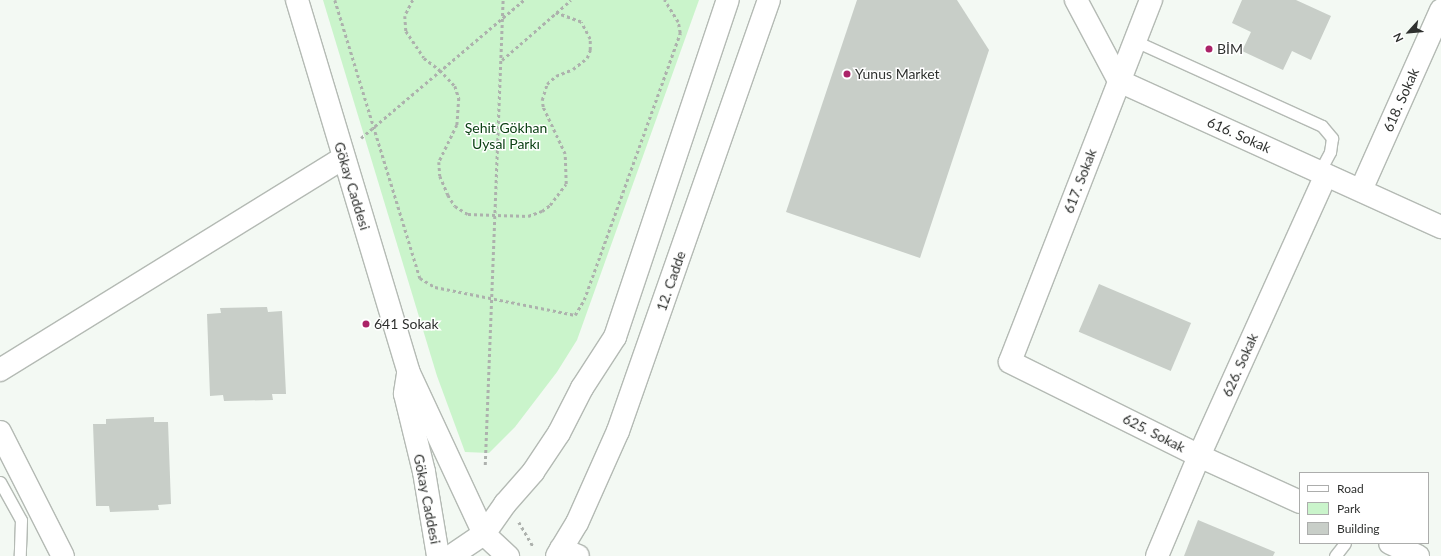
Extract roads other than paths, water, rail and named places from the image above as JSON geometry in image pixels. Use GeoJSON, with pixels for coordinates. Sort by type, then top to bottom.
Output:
{"type":"FeatureCollection","features":[{"type":"Feature","properties":{"kind":"street","name":"Gökay Caddesi"},"geometry":{"type":"LineString","coordinates":[[297,0],[343,158],[408,371],[484,534]]}},
{"type":"Feature","properties":{"kind":"street"},"geometry":{"type":"LineString","coordinates":[[451,556],[484,534],[505,504],[533,472],[559,433],[582,388],[615,337],[728,0]]}},
{"type":"Feature","properties":{"kind":"street","name":"12. Cadde"},"geometry":{"type":"LineString","coordinates":[[565,554],[618,431],[769,0]]}},
{"type":"Feature","properties":{"kind":"street"},"geometry":{"type":"LineString","coordinates":[[1076,0],[1119,81]]}},
{"type":"Feature","properties":{"kind":"street","name":"617. Sokak"},"geometry":{"type":"LineString","coordinates":[[1010,362],[1151,0]]}},
{"type":"Feature","properties":{"kind":"street","name":"618. Sokak"},"geometry":{"type":"LineString","coordinates":[[1361,190],[1441,10]]}},
{"type":"Feature","properties":{"kind":"street","name":"616. Sokak"},"geometry":{"type":"LineString","coordinates":[[1119,81],[1441,227]]}},
{"type":"Feature","properties":{"kind":"street"},"geometry":{"type":"LineString","coordinates":[[0,370],[343,158]]}},
{"type":"Feature","properties":{"kind":"street","name":"626. Sokak"},"geometry":{"type":"LineString","coordinates":[[1157,556],[1199,456],[1323,173]]}},
{"type":"Feature","properties":{"kind":"street","name":"625. Sokak"},"geometry":{"type":"LineString","coordinates":[[1010,362],[1199,456],[1299,502]]}},
{"type":"Feature","properties":{"kind":"street","name":"Gökay Caddesi"},"geometry":{"type":"LineString","coordinates":[[408,371],[405,394],[424,472],[438,556]]}},
{"type":"Feature","properties":{"kind":"street"},"geometry":{"type":"LineString","coordinates":[[0,432],[64,556]]}},
{"type":"Feature","properties":{"kind":"street"},"geometry":{"type":"LineString","coordinates":[[484,534],[508,556]]}},
{"type":"Feature","properties":{"kind":"street"},"geometry":{"type":"LineString","coordinates":[[1392,544],[1418,556]]}},
{"type":"Feature","properties":{"kind":"lane"},"geometry":{"type":"LineString","coordinates":[[1135,41],[1322,126],[1332,138],[1330,152],[1323,173]]}},
{"type":"Feature","properties":{"kind":"lane"},"geometry":{"type":"LineString","coordinates":[[0,482],[21,520],[20,556]]}},
{"type":"Feature","properties":{"kind":"lane"},"geometry":{"type":"LineString","coordinates":[[1335,556],[1344,544]]}},
{"type":"Feature","properties":{"kind":"place","name":"BİM"},"geometry":{"type":"Point","coordinates":[1209,49]}},
{"type":"Feature","properties":{"kind":"place","name":"Yunus Market"},"geometry":{"type":"Point","coordinates":[847,74]}},
{"type":"Feature","properties":{"kind":"place","name":"641 Sokak"},"geometry":{"type":"Point","coordinates":[366,324]}},
{"type":"Feature","properties":{"kind":"park label","name":"Şehit Gökhan Uysal Parkı"},"geometry":{"type":"Point","coordinates":[506,136]}}]}
